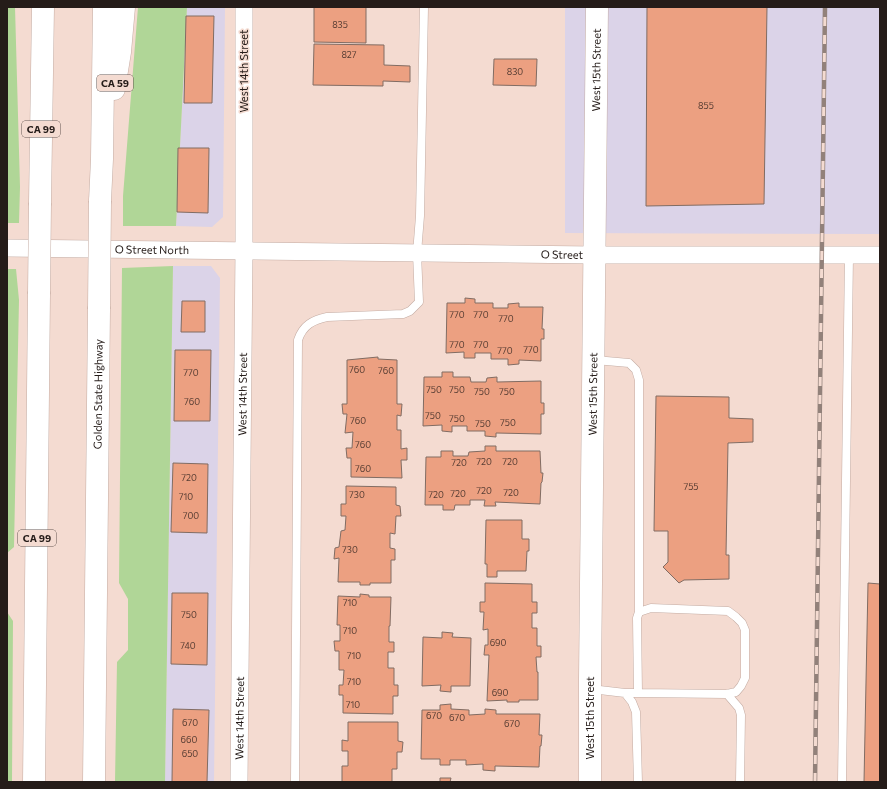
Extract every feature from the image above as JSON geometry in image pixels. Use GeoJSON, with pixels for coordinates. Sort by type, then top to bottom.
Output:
{"type":"FeatureCollection","features":[{"type":"Feature","properties":{"kind":"main road"},"geometry":{"type":"LineString","coordinates":[[36,7],[42,55]]}},
{"type":"Feature","properties":{"kind":"main road","name":"CA 99"},"geometry":{"type":"LineString","coordinates":[[34,782],[43,7]]}},
{"type":"Feature","properties":{"kind":"main road","name":"Golden State Highway"},"geometry":{"type":"LineString","coordinates":[[94,782],[100,201],[104,7]]}},
{"type":"Feature","properties":{"kind":"main road","name":"CA 59"},"geometry":{"type":"LineString","coordinates":[[102,159],[120,52],[124,7]]}},
{"type":"Feature","properties":{"kind":"main road","name":"West 15th Street"},"geometry":{"type":"LineString","coordinates":[[590,782],[592,360],[597,7]]}},
{"type":"Feature","properties":{"kind":"street","name":"West 14th Street"},"geometry":{"type":"LineString","coordinates":[[239,782],[244,250],[244,7]]}},
{"type":"Feature","properties":{"kind":"street","name":"O Street North"},"geometry":{"type":"LineString","coordinates":[[7,248],[244,250]]}},
{"type":"Feature","properties":{"kind":"street","name":"O Street"},"geometry":{"type":"LineString","coordinates":[[244,250],[593,255],[880,255]]}},
{"type":"Feature","properties":{"kind":"lane"},"geometry":{"type":"LineString","coordinates":[[295,782],[298,340],[301,332],[309,324],[318,319],[327,317],[403,314],[410,311],[419,302],[417,253],[420,216],[424,7]]}},
{"type":"Feature","properties":{"kind":"lane"},"geometry":{"type":"LineString","coordinates":[[842,782],[849,255]]}},
{"type":"Feature","properties":{"kind":"lane"},"geometry":{"type":"LineString","coordinates":[[592,360],[629,363],[636,370],[639,380],[639,612],[637,618],[638,693]]}},
{"type":"Feature","properties":{"kind":"lane"},"geometry":{"type":"LineString","coordinates":[[590,689],[625,693],[727,694],[736,692],[741,686],[745,678],[745,630],[742,623],[728,611],[651,608],[639,612]]}},
{"type":"Feature","properties":{"kind":"lane"},"geometry":{"type":"LineString","coordinates":[[625,693],[632,702],[636,712],[638,782]]}},
{"type":"Feature","properties":{"kind":"lane"},"geometry":{"type":"LineString","coordinates":[[727,694],[739,708],[741,715],[740,782]]}},
{"type":"Feature","properties":{"kind":"shaded area"},"geometry":{"type":"Polygon","coordinates":[[[187,7],[225,7],[223,217],[212,227],[176,226],[187,7]]]}},
{"type":"Feature","properties":{"kind":"shaded area"},"geometry":{"type":"Polygon","coordinates":[[[565,7],[880,7],[880,234],[565,233],[565,7]]]}},
{"type":"Feature","properties":{"kind":"shaded area"},"geometry":{"type":"Polygon","coordinates":[[[173,266],[211,266],[220,278],[214,782],[165,782],[173,266]]]}},
{"type":"Feature","properties":{"kind":"green space"},"geometry":{"type":"Polygon","coordinates":[[[7,7],[15,7],[20,187],[19,223],[7,223],[7,7]]]}},
{"type":"Feature","properties":{"kind":"green space"},"geometry":{"type":"Polygon","coordinates":[[[138,7],[187,7],[176,226],[123,226],[123,196],[138,7]]]}},
{"type":"Feature","properties":{"kind":"green space"},"geometry":{"type":"Polygon","coordinates":[[[173,266],[165,782],[115,782],[117,662],[128,650],[128,599],[119,583],[122,268],[173,266]]]}},
{"type":"Feature","properties":{"kind":"green space"},"geometry":{"type":"Polygon","coordinates":[[[7,269],[16,269],[19,300],[14,547],[7,553],[7,269]]]}},
{"type":"Feature","properties":{"kind":"green space"},"geometry":{"type":"Polygon","coordinates":[[[7,612],[13,621],[12,782],[7,782],[7,612]]]}},
{"type":"Feature","properties":{"kind":"building"},"geometry":{"type":"Polygon","coordinates":[[[314,7],[366,7],[366,43],[314,42],[314,7]]]}},
{"type":"Feature","properties":{"kind":"building"},"geometry":{"type":"Polygon","coordinates":[[[647,7],[767,7],[764,204],[646,206],[647,7]]]}},
{"type":"Feature","properties":{"kind":"building"},"geometry":{"type":"Polygon","coordinates":[[[186,16],[214,16],[212,103],[184,103],[186,16]]]}},
{"type":"Feature","properties":{"kind":"building"},"geometry":{"type":"Polygon","coordinates":[[[314,44],[384,45],[384,65],[410,66],[410,82],[383,81],[383,86],[313,85],[314,44]]]}},
{"type":"Feature","properties":{"kind":"building"},"geometry":{"type":"Polygon","coordinates":[[[494,59],[537,59],[536,86],[493,85],[494,59]]]}},
{"type":"Feature","properties":{"kind":"building"},"geometry":{"type":"Polygon","coordinates":[[[178,148],[209,148],[208,213],[177,212],[178,148]]]}},
{"type":"Feature","properties":{"kind":"building"},"geometry":{"type":"Polygon","coordinates":[[[465,298],[475,299],[475,303],[493,303],[493,308],[508,308],[508,304],[519,303],[519,307],[543,307],[542,329],[544,329],[544,339],[541,339],[541,361],[519,360],[519,364],[508,365],[508,359],[491,359],[491,353],[475,353],[475,358],[464,358],[464,352],[446,353],[447,303],[465,303],[465,298]]]}},
{"type":"Feature","properties":{"kind":"building"},"geometry":{"type":"Polygon","coordinates":[[[182,301],[205,301],[205,332],[181,332],[182,301]]]}},
{"type":"Feature","properties":{"kind":"building"},"geometry":{"type":"Polygon","coordinates":[[[175,350],[211,350],[210,421],[174,421],[175,350]]]}},
{"type":"Feature","properties":{"kind":"building"},"geometry":{"type":"Polygon","coordinates":[[[378,357],[378,359],[397,360],[397,404],[402,404],[401,416],[397,415],[397,430],[401,430],[401,449],[407,448],[407,460],[401,460],[402,478],[351,477],[351,458],[347,458],[346,448],[352,448],[353,432],[345,433],[347,414],[343,414],[342,404],[347,404],[347,360],[378,357]]]}},
{"type":"Feature","properties":{"kind":"building"},"geometry":{"type":"Polygon","coordinates":[[[442,372],[453,372],[453,377],[470,377],[471,382],[486,382],[487,378],[497,377],[497,382],[541,381],[541,403],[544,403],[544,414],[541,414],[541,434],[496,433],[496,437],[485,436],[485,431],[467,431],[467,426],[452,426],[452,432],[442,431],[442,425],[423,426],[424,377],[442,377],[442,372]]]}},
{"type":"Feature","properties":{"kind":"building"},"geometry":{"type":"Polygon","coordinates":[[[656,396],[729,397],[729,418],[753,419],[753,442],[728,443],[726,555],[729,555],[729,579],[684,580],[679,583],[663,567],[668,562],[668,531],[654,531],[656,396]]]}},
{"type":"Feature","properties":{"kind":"building"},"geometry":{"type":"Polygon","coordinates":[[[485,446],[496,446],[496,451],[540,451],[541,473],[543,473],[540,504],[495,502],[496,506],[484,506],[485,500],[470,500],[470,505],[455,505],[454,510],[443,510],[443,505],[425,505],[426,457],[441,457],[441,451],[453,451],[453,456],[468,456],[469,452],[485,451],[485,446]]]}},
{"type":"Feature","properties":{"kind":"building"},"geometry":{"type":"Polygon","coordinates":[[[173,463],[208,464],[207,533],[171,532],[173,463]]]}},
{"type":"Feature","properties":{"kind":"building"},"geometry":{"type":"Polygon","coordinates":[[[346,486],[396,487],[396,505],[400,506],[401,516],[396,516],[395,534],[390,533],[390,548],[395,549],[395,560],[391,560],[391,583],[370,583],[370,585],[360,585],[360,582],[338,582],[339,558],[334,559],[335,548],[339,547],[341,531],[345,530],[346,516],[341,516],[341,504],[346,504],[346,486]]]}},
{"type":"Feature","properties":{"kind":"building"},"geometry":{"type":"Polygon","coordinates":[[[486,520],[522,520],[522,539],[529,539],[526,571],[497,571],[497,577],[487,577],[487,564],[485,564],[486,520]]]}},
{"type":"Feature","properties":{"kind":"building"},"geometry":{"type":"Polygon","coordinates":[[[485,583],[532,584],[532,602],[537,602],[537,613],[532,613],[532,628],[537,628],[537,646],[541,646],[541,657],[536,657],[538,672],[538,700],[519,700],[519,702],[507,702],[507,700],[487,701],[489,655],[484,655],[485,645],[488,645],[488,629],[483,630],[484,612],[480,612],[480,602],[485,602],[485,583]]]}},
{"type":"Feature","properties":{"kind":"building"},"geometry":{"type":"Polygon","coordinates":[[[868,583],[880,584],[880,782],[864,782],[868,583]]]}},
{"type":"Feature","properties":{"kind":"building"},"geometry":{"type":"Polygon","coordinates":[[[172,593],[208,593],[207,665],[171,664],[172,593]]]}},
{"type":"Feature","properties":{"kind":"building"},"geometry":{"type":"Polygon","coordinates":[[[360,594],[369,595],[369,597],[391,597],[389,642],[394,642],[394,652],[388,652],[388,668],[394,668],[394,685],[398,685],[398,696],[393,696],[393,714],[343,713],[343,695],[339,695],[339,685],[343,685],[344,670],[339,670],[339,651],[335,651],[334,641],[340,641],[340,625],[337,625],[338,596],[360,597],[360,594]]]}},
{"type":"Feature","properties":{"kind":"building"},"geometry":{"type":"Polygon","coordinates":[[[442,632],[453,633],[452,637],[471,638],[470,686],[451,686],[451,692],[440,691],[441,685],[422,686],[423,637],[442,638],[442,632]]]}},
{"type":"Feature","properties":{"kind":"building"},"geometry":{"type":"Polygon","coordinates":[[[451,704],[451,709],[469,710],[469,715],[485,714],[485,709],[496,710],[496,714],[540,714],[539,735],[542,735],[539,767],[495,766],[495,771],[483,770],[483,764],[466,765],[466,760],[450,760],[450,765],[440,765],[440,759],[421,759],[422,710],[440,710],[440,705],[451,704]]]}},
{"type":"Feature","properties":{"kind":"building"},"geometry":{"type":"Polygon","coordinates":[[[173,709],[209,710],[207,782],[172,782],[173,709]]]}},
{"type":"Feature","properties":{"kind":"building"},"geometry":{"type":"Polygon","coordinates":[[[348,722],[398,722],[398,741],[403,742],[402,752],[397,752],[397,769],[392,769],[392,782],[342,782],[342,766],[348,766],[348,751],[342,751],[342,740],[348,741],[348,722]]]}},
{"type":"Feature","properties":{"kind":"building"},"geometry":{"type":"Polygon","coordinates":[[[440,778],[451,778],[450,782],[440,782],[440,778]]]}},
{"type":"Feature","properties":{"kind":"railway"},"geometry":{"type":"LineString","coordinates":[[815,782],[825,7]]}}]}
